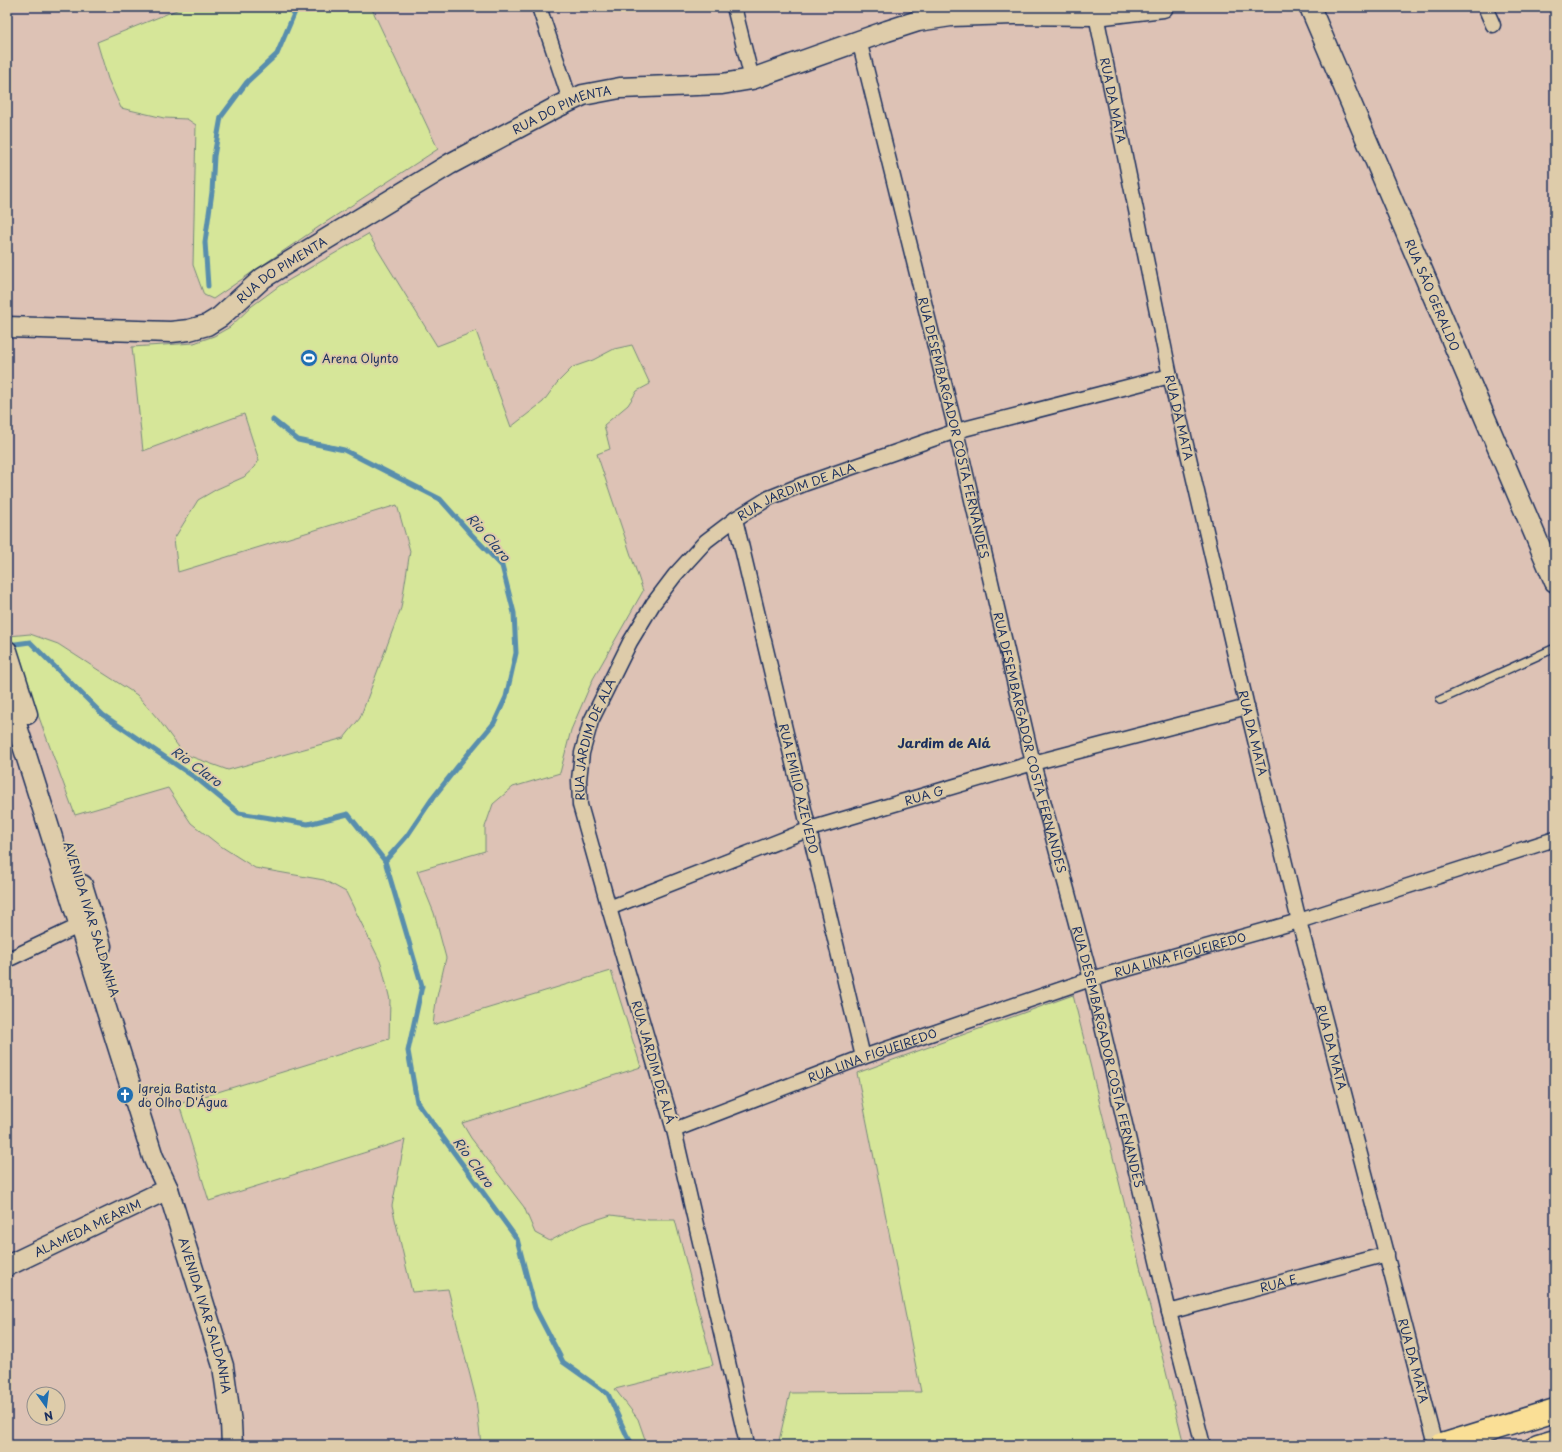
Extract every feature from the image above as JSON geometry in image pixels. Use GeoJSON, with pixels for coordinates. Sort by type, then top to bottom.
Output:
{"type":"FeatureCollection","features":[{"type":"Feature","properties":{"kind":"main road"},"geometry":{"type":"LineString","coordinates":[[1442,1445],[1555,1410]]}},
{"type":"Feature","properties":{"kind":"main road"},"geometry":{"type":"LineString","coordinates":[[1538,1445],[1555,1440]]}},
{"type":"Feature","properties":{"kind":"street"},"geometry":{"type":"LineString","coordinates":[[539,7],[570,100]]}},
{"type":"Feature","properties":{"kind":"street"},"geometry":{"type":"LineString","coordinates":[[734,7],[752,79]]}},
{"type":"Feature","properties":{"kind":"street","name":"RUA DO PIMENTA"},"geometry":{"type":"LineString","coordinates":[[7,327],[171,332],[190,330],[207,325],[220,316],[263,278],[450,164],[570,100],[594,93],[620,88],[722,84],[752,79],[859,40],[918,22],[951,16],[1014,14],[1096,15],[1163,7]]}},
{"type":"Feature","properties":{"kind":"street","name":"RUA SÃO GERALDO"},"geometry":{"type":"LineString","coordinates":[[1310,7],[1555,582]]}},
{"type":"Feature","properties":{"kind":"street"},"geometry":{"type":"LineString","coordinates":[[1485,7],[1493,25]]}},
{"type":"Feature","properties":{"kind":"street","name":"RUA DA MATA"},"geometry":{"type":"LineString","coordinates":[[1096,15],[1170,376],[1247,707],[1299,921],[1436,1445]]}},
{"type":"Feature","properties":{"kind":"street","name":"RUA DESEMBARGADOR COSTA FERNANDES"},"geometry":{"type":"LineString","coordinates":[[859,40],[956,431],[1033,763],[1091,979],[1169,1312],[1203,1445]]}},
{"type":"Feature","properties":{"kind":"street","name":"RUA JARDIM DE ALÁ"},"geometry":{"type":"LineString","coordinates":[[747,1444],[674,1130],[580,805],[579,780],[582,753],[592,721],[630,642],[653,604],[675,575],[706,541],[735,519],[769,498],[804,484],[956,431],[1170,376]]}},
{"type":"Feature","properties":{"kind":"street","name":"RUA EMÍLIO AZEVEDO"},"geometry":{"type":"LineString","coordinates":[[735,519],[810,829],[863,1057]]}},
{"type":"Feature","properties":{"kind":"street","name":"AVENIDA IVAR SALDANHA"},"geometry":{"type":"LineString","coordinates":[[9,657],[11,693],[162,1152],[168,1189],[223,1366],[232,1423],[232,1445]]}},
{"type":"Feature","properties":{"kind":"street","name":"RUA G"},"geometry":{"type":"LineString","coordinates":[[609,908],[810,829],[1033,763],[1247,707]]}},
{"type":"Feature","properties":{"kind":"street","name":"RUA LINA FIGUEIREDO"},"geometry":{"type":"LineString","coordinates":[[674,1130],[863,1057],[1091,979],[1299,921],[1555,839]]}},
{"type":"Feature","properties":{"kind":"street"},"geometry":{"type":"LineString","coordinates":[[7,960],[86,922]]}},
{"type":"Feature","properties":{"kind":"street","name":"ALAMEDA MEARIM"},"geometry":{"type":"LineString","coordinates":[[7,1266],[168,1189]]}},
{"type":"Feature","properties":{"kind":"street","name":"RUA E"},"geometry":{"type":"LineString","coordinates":[[1169,1312],[1387,1254]]}},
{"type":"Feature","properties":{"kind":"lane"},"geometry":{"type":"LineString","coordinates":[[1440,700],[1555,648]]}},
{"type":"Feature","properties":{"kind":"green space"},"geometry":{"type":"Polygon","coordinates":[[[184,7],[371,7],[438,149],[323,224],[213,299],[204,295],[193,265],[196,125],[187,119],[164,118],[121,108],[108,79],[97,42],[184,7]]]}},
{"type":"Feature","properties":{"kind":"green space"},"geometry":{"type":"Polygon","coordinates":[[[368,234],[437,346],[476,331],[511,427],[543,402],[557,383],[573,367],[593,360],[614,349],[632,345],[650,384],[637,391],[628,405],[604,425],[610,449],[597,454],[643,591],[593,679],[571,730],[560,773],[513,787],[493,804],[485,827],[485,851],[417,871],[434,913],[446,958],[436,1001],[433,1025],[611,971],[641,1067],[462,1123],[471,1138],[524,1207],[535,1233],[550,1241],[580,1225],[611,1215],[649,1220],[675,1220],[713,1365],[615,1389],[638,1419],[647,1445],[481,1445],[476,1399],[448,1289],[412,1292],[392,1206],[405,1140],[209,1201],[179,1104],[389,1039],[390,1000],[381,963],[346,892],[324,880],[255,868],[219,845],[191,823],[168,788],[75,815],[9,636],[30,634],[58,644],[137,695],[158,719],[184,754],[228,770],[344,738],[360,718],[401,608],[410,551],[397,505],[178,572],[174,539],[198,500],[217,489],[244,477],[255,467],[259,460],[244,414],[143,451],[132,347],[194,343],[214,336],[230,327],[252,306],[279,286],[368,234]]]}},
{"type":"Feature","properties":{"kind":"green space"},"geometry":{"type":"Polygon","coordinates":[[[1073,995],[1184,1445],[778,1445],[790,1393],[921,1392],[857,1073],[1073,995]]]}},
{"type":"Feature","properties":{"kind":"waterway"},"geometry":{"type":"LineString","coordinates":[[208,286],[205,242],[212,192],[214,156],[221,117],[247,82],[277,54],[297,7]]}},
{"type":"Feature","properties":{"kind":"waterway","name":"Rio Claro"},"geometry":{"type":"LineString","coordinates":[[273,420],[298,440],[344,450],[440,499],[502,566],[514,613],[516,653],[506,697],[494,723],[432,799],[407,836],[385,861]]}},
{"type":"Feature","properties":{"kind":"waterway","name":"Rio Claro"},"geometry":{"type":"LineString","coordinates":[[8,645],[30,642],[103,715],[200,781],[239,813],[308,824],[348,814],[385,861],[422,986],[408,1051],[417,1102],[517,1239],[535,1308],[563,1362],[608,1394],[627,1436],[633,1445]]}},
{"type":"Feature","properties":{"kind":"place","name":"Arena Olynto"},"geometry":{"type":"Point","coordinates":[309,358]}},
{"type":"Feature","properties":{"kind":"place","name":"Igreja Batista do Olho D'Água"},"geometry":{"type":"Point","coordinates":[125,1095]}},
{"type":"Feature","properties":{"kind":"district","name":"Jardim de Alá"},"geometry":{"type":"Point","coordinates":[944,742]}}]}
